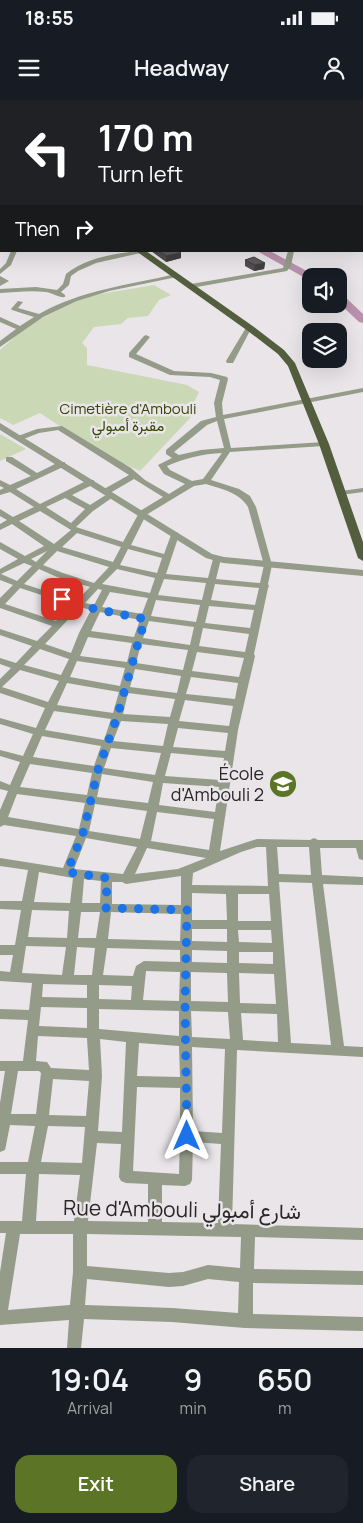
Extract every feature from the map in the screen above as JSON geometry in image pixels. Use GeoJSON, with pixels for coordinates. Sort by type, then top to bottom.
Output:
{"type":"FeatureCollection","features":[{"type":"Feature","properties":{"kind":"main road"},"geometry":{"type":"LineString","coordinates":[[141,252],[249,327],[281,352],[292,365],[360,537],[363,558]]}},
{"type":"Feature","properties":{"kind":"street"},"geometry":{"type":"LineString","coordinates":[[0,272],[9,264],[14,252]]}},
{"type":"Feature","properties":{"kind":"street"},"geometry":{"type":"LineString","coordinates":[[58,292],[66,285],[68,275],[79,268],[109,258],[141,252]]}},
{"type":"Feature","properties":{"kind":"street"},"geometry":{"type":"LineString","coordinates":[[191,286],[285,270],[288,266],[291,252]]}},
{"type":"Feature","properties":{"kind":"street"},"geometry":{"type":"LineString","coordinates":[[0,345],[3,338],[39,316],[93,293],[149,283],[175,276]]}},
{"type":"Feature","properties":{"kind":"street"},"geometry":{"type":"LineString","coordinates":[[0,278],[6,282],[0,284]]}},
{"type":"Feature","properties":{"kind":"street"},"geometry":{"type":"LineString","coordinates":[[0,291],[22,289],[58,292],[72,302]]}},
{"type":"Feature","properties":{"kind":"street"},"geometry":{"type":"LineString","coordinates":[[20,302],[14,309],[39,316]]}},
{"type":"Feature","properties":{"kind":"street"},"geometry":{"type":"LineString","coordinates":[[0,320],[20,328]]}},
{"type":"Feature","properties":{"kind":"street"},"geometry":{"type":"LineString","coordinates":[[230,361],[249,327]]}},
{"type":"Feature","properties":{"kind":"street"},"geometry":{"type":"LineString","coordinates":[[146,337],[132,352],[132,355],[173,373],[211,375],[224,379],[218,403],[228,450],[206,481]]}},
{"type":"Feature","properties":{"kind":"street"},"geometry":{"type":"LineString","coordinates":[[178,458],[169,452],[204,423],[220,418],[363,390]]}},
{"type":"Feature","properties":{"kind":"street"},"geometry":{"type":"LineString","coordinates":[[0,426],[217,559],[363,573]]}},
{"type":"Feature","properties":{"kind":"street"},"geometry":{"type":"LineString","coordinates":[[21,438],[37,431],[59,428],[136,475],[142,482],[169,497]]}},
{"type":"Feature","properties":{"kind":"street"},"geometry":{"type":"LineString","coordinates":[[191,484],[162,468],[162,465],[178,458],[201,452],[324,444]]}},
{"type":"Feature","properties":{"kind":"street"},"geometry":{"type":"LineString","coordinates":[[9,458],[37,476]]}},
{"type":"Feature","properties":{"kind":"street"},"geometry":{"type":"LineString","coordinates":[[0,493],[62,464]]}},
{"type":"Feature","properties":{"kind":"street"},"geometry":{"type":"LineString","coordinates":[[58,625],[0,604],[38,566],[52,547],[74,529],[90,509],[136,475]]}},
{"type":"Feature","properties":{"kind":"street"},"geometry":{"type":"LineString","coordinates":[[0,685],[76,604],[115,566],[143,513],[191,484],[206,481],[236,491],[246,498],[252,507],[268,565],[233,730],[219,816],[217,855]]}},
{"type":"Feature","properties":{"kind":"street"},"geometry":{"type":"LineString","coordinates":[[0,482],[74,529],[168,557]]}},
{"type":"Feature","properties":{"kind":"street"},"geometry":{"type":"LineString","coordinates":[[0,527],[92,482]]}},
{"type":"Feature","properties":{"kind":"street"},"geometry":{"type":"LineString","coordinates":[[341,492],[363,490]]}},
{"type":"Feature","properties":{"kind":"street"},"geometry":{"type":"LineString","coordinates":[[66,495],[90,509]]}},
{"type":"Feature","properties":{"kind":"street"},"geometry":{"type":"LineString","coordinates":[[0,512],[52,547],[115,566],[160,576],[265,586]]}},
{"type":"Feature","properties":{"kind":"street"},"geometry":{"type":"LineString","coordinates":[[68,979],[75,908],[73,873],[90,800],[98,770],[117,717],[137,642],[175,535]]}},
{"type":"Feature","properties":{"kind":"street"},"geometry":{"type":"LineString","coordinates":[[0,545],[23,560],[107,589],[153,597],[260,608]]}},
{"type":"Feature","properties":{"kind":"street"},"geometry":{"type":"LineString","coordinates":[[0,572],[52,547]]}},
{"type":"Feature","properties":{"kind":"street"},"geometry":{"type":"LineString","coordinates":[[126,880],[145,842],[166,749],[217,559]]}},
{"type":"Feature","properties":{"kind":"street"},"geometry":{"type":"LineString","coordinates":[[0,577],[17,585],[95,609],[145,619],[255,632]]}},
{"type":"Feature","properties":{"kind":"street"},"geometry":{"type":"LineString","coordinates":[[107,589],[95,609],[0,821],[145,842],[217,855]]}},
{"type":"Feature","properties":{"kind":"street"},"geometry":{"type":"LineString","coordinates":[[0,632],[74,658],[244,682]]}},
{"type":"Feature","properties":{"kind":"street"},"geometry":{"type":"LineString","coordinates":[[84,633],[137,642],[250,656]]}},
{"type":"Feature","properties":{"kind":"street"},"geometry":{"type":"LineString","coordinates":[[0,661],[64,681],[124,691],[239,703]]}},
{"type":"Feature","properties":{"kind":"street"},"geometry":{"type":"LineString","coordinates":[[0,690],[52,707],[117,717],[233,730]]}},
{"type":"Feature","properties":{"kind":"street"},"geometry":{"type":"LineString","coordinates":[[0,721],[40,732],[108,743],[229,755]]}},
{"type":"Feature","properties":{"kind":"street"},"geometry":{"type":"LineString","coordinates":[[0,752],[26,760],[159,778],[224,784]]}},
{"type":"Feature","properties":{"kind":"street"},"geometry":{"type":"LineString","coordinates":[[0,785],[15,790],[219,816]]}},
{"type":"Feature","properties":{"kind":"street"},"geometry":{"type":"LineString","coordinates":[[271,842],[285,1048]]}},
{"type":"Feature","properties":{"kind":"street"},"geometry":{"type":"LineString","coordinates":[[0,862],[126,880],[158,877],[187,870],[217,855],[241,846],[271,842],[362,844],[363,856]]}},
{"type":"Feature","properties":{"kind":"street"},"geometry":{"type":"LineString","coordinates":[[314,842],[338,1051]]}},
{"type":"Feature","properties":{"kind":"street"},"geometry":{"type":"LineString","coordinates":[[15,977],[34,867]]}},
{"type":"Feature","properties":{"kind":"street"},"geometry":{"type":"LineString","coordinates":[[133,1036],[126,1177],[185,1180],[187,1136],[185,1006],[187,870]]}},
{"type":"Feature","properties":{"kind":"street"},"geometry":{"type":"LineString","coordinates":[[74,1348],[80,1272],[80,1227],[88,1169],[96,1076],[93,1033],[95,980],[103,943],[107,878]]}},
{"type":"Feature","properties":{"kind":"street"},"geometry":{"type":"LineString","coordinates":[[188,889],[232,890],[317,880],[363,880]]}},
{"type":"Feature","properties":{"kind":"street"},"geometry":{"type":"LineString","coordinates":[[225,1231],[234,1045],[232,890]]}},
{"type":"Feature","properties":{"kind":"street"},"geometry":{"type":"LineString","coordinates":[[0,905],[187,910]]}},
{"type":"Feature","properties":{"kind":"street"},"geometry":{"type":"LineString","coordinates":[[187,924],[277,926]]}},
{"type":"Feature","properties":{"kind":"street"},"geometry":{"type":"LineString","coordinates":[[0,950],[21,945],[72,942],[279,948]]}},
{"type":"Feature","properties":{"kind":"street"},"geometry":{"type":"LineString","coordinates":[[136,1005],[140,968],[144,966],[280,969]]}},
{"type":"Feature","properties":{"kind":"street"},"geometry":{"type":"LineString","coordinates":[[0,976],[38,979],[139,981]]}},
{"type":"Feature","properties":{"kind":"street"},"geometry":{"type":"LineString","coordinates":[[29,1065],[38,979]]}},
{"type":"Feature","properties":{"kind":"street"},"geometry":{"type":"LineString","coordinates":[[36,1002],[282,1009]]}},
{"type":"Feature","properties":{"kind":"street"},"geometry":{"type":"LineString","coordinates":[[0,1014],[35,1015]]}},
{"type":"Feature","properties":{"kind":"street"},"geometry":{"type":"LineString","coordinates":[[33,1031],[93,1033],[187,1042],[363,1052]]}},
{"type":"Feature","properties":{"kind":"street"},"geometry":{"type":"LineString","coordinates":[[0,1146],[6,1066],[43,1066],[47,1073],[42,1121],[33,1170],[14,1228],[0,1318],[78,1312],[172,1315],[246,1321],[363,1324]]}},
{"type":"Feature","properties":{"kind":"street"},"geometry":{"type":"LineString","coordinates":[[47,1073],[96,1076]]}},
{"type":"Feature","properties":{"kind":"street"},"geometry":{"type":"LineString","coordinates":[[131,1081],[187,1083]]}},
{"type":"Feature","properties":{"kind":"street"},"geometry":{"type":"LineString","coordinates":[[2,1119],[92,1122]]}},
{"type":"Feature","properties":{"kind":"street"},"geometry":{"type":"LineString","coordinates":[[187,1136],[228,1139]]}},
{"type":"Feature","properties":{"kind":"street"},"geometry":{"type":"LineString","coordinates":[[91,1137],[129,1138]]}},
{"type":"Feature","properties":{"kind":"street"},"geometry":{"type":"LineString","coordinates":[[0,1168],[33,1170],[88,1169]]}},
{"type":"Feature","properties":{"kind":"street"},"geometry":{"type":"LineString","coordinates":[[154,1228],[156,1179]]}},
{"type":"Feature","properties":{"kind":"street","name":"Rue d'Ambouli شارع أمبولي"},"geometry":{"type":"LineString","coordinates":[[14,1228],[154,1228],[363,1234]]}},
{"type":"Feature","properties":{"kind":"street"},"geometry":{"type":"LineString","coordinates":[[246,1321],[248,1231]]}},
{"type":"Feature","properties":{"kind":"street"},"geometry":{"type":"LineString","coordinates":[[80,1272],[169,1280],[183,1279],[208,1272],[247,1276],[363,1278]]}},
{"type":"Feature","properties":{"kind":"green space","name":"Cimetière d'Ambouli مقبرة أمبولي"},"geometry":{"type":"Polygon","coordinates":[[[154,285],[171,295],[159,300],[148,316],[128,318],[121,324],[94,327],[82,343],[87,348],[87,365],[187,385],[199,392],[188,414],[191,417],[140,471],[102,454],[40,413],[13,425],[0,418],[0,350],[29,324],[88,296],[154,285]]]}},
{"type":"Feature","properties":{"kind":"green space","name":"Cimetière d'Ambouli مقبرة أمبولي"},"geometry":{"type":"Polygon","coordinates":[[[0,434],[26,449],[0,461],[0,434]]]}},
{"type":"Feature","properties":{"kind":"building"},"geometry":{"type":"Polygon","coordinates":[[[160,252],[181,253],[166,256],[160,252]]]}},
{"type":"Feature","properties":{"kind":"building"},"geometry":{"type":"Polygon","coordinates":[[[254,257],[265,263],[255,265],[245,260],[254,257]]]}},
{"type":"Feature","properties":{"kind":"waterway"},"geometry":{"type":"LineString","coordinates":[[264,252],[302,272]]}},
{"type":"Feature","properties":{"kind":"waterway"},"geometry":{"type":"LineString","coordinates":[[347,305],[363,320]]}},
{"type":"Feature","properties":{"kind":"place","name":"École d'Ambouli 2"},"geometry":{"type":"Point","coordinates":[283,784]}},
{"type":"Feature","properties":{"kind":"route"},"geometry":{"type":"LineString","coordinates":[[62,599],[95,609],[145,619],[117,717],[98,770],[83,833],[67,872],[107,878],[106,908],[187,910],[185,1006],[187,1136]]}}]}
